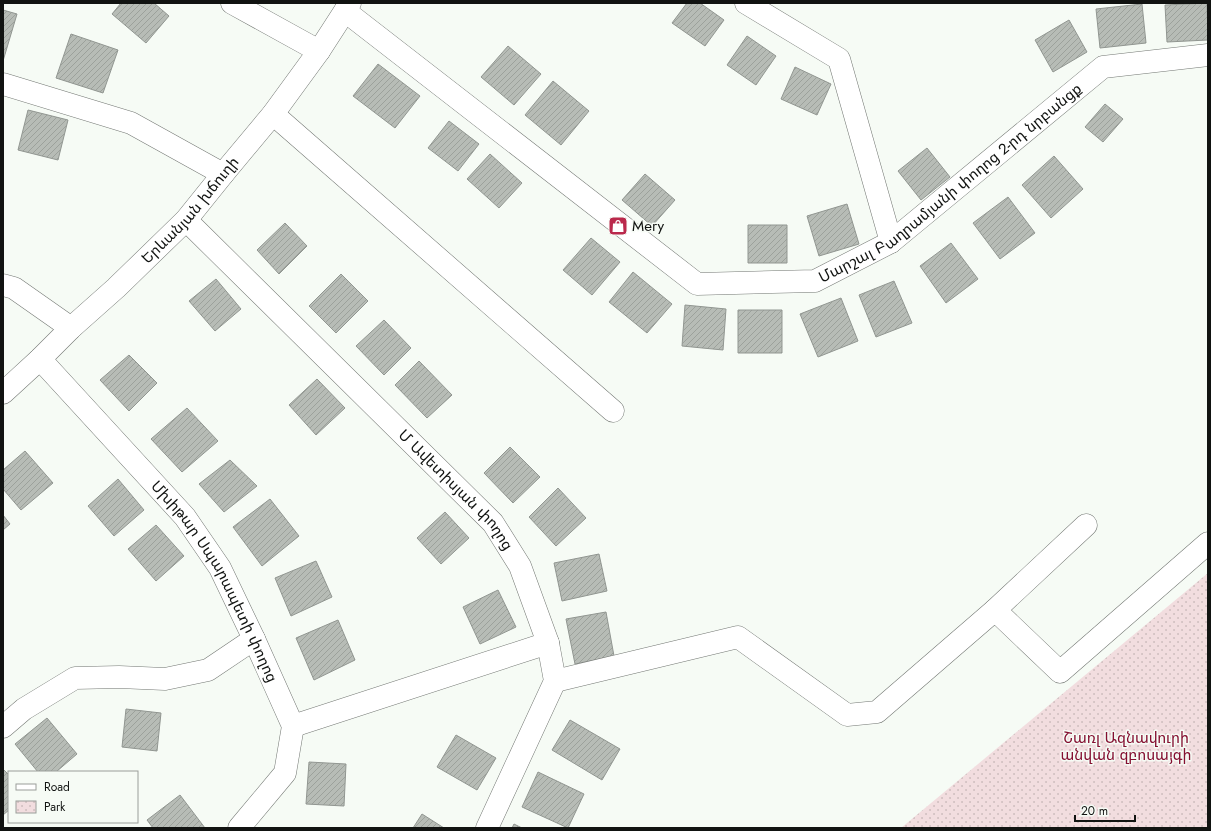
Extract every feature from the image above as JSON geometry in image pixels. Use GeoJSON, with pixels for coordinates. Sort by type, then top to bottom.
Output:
{"type":"FeatureCollection","features":[{"type":"Feature","properties":{"kind":"street"},"geometry":{"type":"LineString","coordinates":[[232,3],[319,51]]}},
{"type":"Feature","properties":{"kind":"street"},"geometry":{"type":"LineString","coordinates":[[746,3],[838,59],[891,242]]}},
{"type":"Feature","properties":{"kind":"street","name":"Երևանյան խճուղի"},"geometry":{"type":"LineString","coordinates":[[3,393],[71,328],[116,288],[186,220],[273,114],[319,51],[348,7]]}},
{"type":"Feature","properties":{"kind":"street","name":"Մարշալ Բաղրամյանի փողոց 2-րդ նրբանցք"},"geometry":{"type":"LineString","coordinates":[[348,7],[697,284],[815,281],[891,242],[1102,67],[1208,55]]}},
{"type":"Feature","properties":{"kind":"street"},"geometry":{"type":"LineString","coordinates":[[3,84],[131,123],[223,174]]}},
{"type":"Feature","properties":{"kind":"street"},"geometry":{"type":"LineString","coordinates":[[273,114],[613,411]]}},
{"type":"Feature","properties":{"kind":"street","name":"Մ Ավետիսյան փողոց"},"geometry":{"type":"LineString","coordinates":[[186,220],[493,523],[520,566],[548,643],[555,681]]}},
{"type":"Feature","properties":{"kind":"street"},"geometry":{"type":"LineString","coordinates":[[3,285],[14,288],[71,328]]}},
{"type":"Feature","properties":{"kind":"street","name":"Մխիթար Սպարապետի փողոց"},"geometry":{"type":"LineString","coordinates":[[40,359],[185,517],[220,568],[293,726]]}},
{"type":"Feature","properties":{"kind":"street"},"geometry":{"type":"LineString","coordinates":[[487,828],[555,681],[738,638],[847,715],[877,712],[995,610],[1086,524]]}},
{"type":"Feature","properties":{"kind":"street"},"geometry":{"type":"LineString","coordinates":[[995,610],[1060,672],[1208,543]]}},
{"type":"Feature","properties":{"kind":"street"},"geometry":{"type":"LineString","coordinates":[[3,727],[24,709],[75,678],[118,677],[165,679],[208,670],[254,639]]}},
{"type":"Feature","properties":{"kind":"street"},"geometry":{"type":"LineString","coordinates":[[239,828],[285,773],[293,726],[548,643]]}},
{"type":"Feature","properties":{"kind":"green space","name":"Շառլ Ազնավուրի անվան զբոսայգի"},"geometry":{"type":"Polygon","coordinates":[[[1208,573],[1208,828],[901,828],[1208,573]]]}},
{"type":"Feature","properties":{"kind":"building"},"geometry":{"type":"Polygon","coordinates":[[[121,3],[154,3],[169,16],[146,43],[112,14],[121,3]]]}},
{"type":"Feature","properties":{"kind":"building"},"geometry":{"type":"Polygon","coordinates":[[[687,3],[700,3],[724,20],[705,46],[672,23],[687,3]]]}},
{"type":"Feature","properties":{"kind":"building"},"geometry":{"type":"Polygon","coordinates":[[[1207,3],[1208,40],[1167,42],[1165,5],[1207,3]]]}},
{"type":"Feature","properties":{"kind":"building"},"geometry":{"type":"Polygon","coordinates":[[[1142,4],[1146,43],[1100,48],[1096,9],[1142,4]]]}},
{"type":"Feature","properties":{"kind":"building"},"geometry":{"type":"Polygon","coordinates":[[[3,10],[17,14],[3,61],[3,10]]]}},
{"type":"Feature","properties":{"kind":"building"},"geometry":{"type":"Polygon","coordinates":[[[1069,20],[1087,52],[1053,72],[1035,40],[1069,20]]]}},
{"type":"Feature","properties":{"kind":"building"},"geometry":{"type":"Polygon","coordinates":[[[71,34],[118,50],[103,93],[56,78],[71,34]]]}},
{"type":"Feature","properties":{"kind":"building"},"geometry":{"type":"Polygon","coordinates":[[[747,36],[776,56],[756,85],[727,65],[747,36]]]}},
{"type":"Feature","properties":{"kind":"building"},"geometry":{"type":"Polygon","coordinates":[[[508,46],[541,74],[514,105],[481,77],[508,46]]]}},
{"type":"Feature","properties":{"kind":"building"},"geometry":{"type":"Polygon","coordinates":[[[378,64],[420,96],[395,128],[353,96],[378,64]]]}},
{"type":"Feature","properties":{"kind":"building"},"geometry":{"type":"Polygon","coordinates":[[[795,67],[831,84],[817,115],[781,99],[795,67]]]}},
{"type":"Feature","properties":{"kind":"building"},"geometry":{"type":"Polygon","coordinates":[[[553,81],[589,111],[561,145],[525,115],[553,81]]]}},
{"type":"Feature","properties":{"kind":"building"},"geometry":{"type":"Polygon","coordinates":[[[1105,104],[1123,119],[1103,142],[1085,127],[1105,104]]]}},
{"type":"Feature","properties":{"kind":"building"},"geometry":{"type":"Polygon","coordinates":[[[28,110],[68,120],[58,160],[18,150],[28,110]]]}},
{"type":"Feature","properties":{"kind":"building"},"geometry":{"type":"Polygon","coordinates":[[[449,121],[479,144],[458,171],[428,148],[449,121]]]}},
{"type":"Feature","properties":{"kind":"building"},"geometry":{"type":"Polygon","coordinates":[[[927,148],[950,177],[921,200],[898,171],[927,148]]]}},
{"type":"Feature","properties":{"kind":"building"},"geometry":{"type":"Polygon","coordinates":[[[490,154],[522,183],[499,208],[467,179],[490,154]]]}},
{"type":"Feature","properties":{"kind":"building"},"geometry":{"type":"Polygon","coordinates":[[[1054,156],[1083,189],[1051,218],[1022,185],[1054,156]]]}},
{"type":"Feature","properties":{"kind":"building"},"geometry":{"type":"Polygon","coordinates":[[[645,174],[675,200],[652,226],[622,200],[645,174]]]}},
{"type":"Feature","properties":{"kind":"building"},"geometry":{"type":"Polygon","coordinates":[[[1008,197],[1035,233],[1000,259],[973,223],[1008,197]]]}},
{"type":"Feature","properties":{"kind":"building"},"geometry":{"type":"Polygon","coordinates":[[[847,204],[859,244],[819,256],[807,216],[847,204]]]}},
{"type":"Feature","properties":{"kind":"building"},"geometry":{"type":"Polygon","coordinates":[[[285,223],[307,246],[279,274],[257,250],[285,223]]]}},
{"type":"Feature","properties":{"kind":"building"},"geometry":{"type":"Polygon","coordinates":[[[748,225],[787,225],[787,263],[748,263],[748,225]]]}},
{"type":"Feature","properties":{"kind":"building"},"geometry":{"type":"Polygon","coordinates":[[[591,238],[620,262],[592,295],[563,270],[591,238]]]}},
{"type":"Feature","properties":{"kind":"building"},"geometry":{"type":"Polygon","coordinates":[[[951,243],[978,279],[946,303],[920,266],[951,243]]]}},
{"type":"Feature","properties":{"kind":"building"},"geometry":{"type":"Polygon","coordinates":[[[633,272],[672,304],[647,333],[609,302],[633,272]]]}},
{"type":"Feature","properties":{"kind":"building"},"geometry":{"type":"Polygon","coordinates":[[[341,274],[368,301],[336,333],[309,306],[341,274]]]}},
{"type":"Feature","properties":{"kind":"building"},"geometry":{"type":"Polygon","coordinates":[[[216,279],[241,309],[215,331],[189,301],[216,279]]]}},
{"type":"Feature","properties":{"kind":"building"},"geometry":{"type":"Polygon","coordinates":[[[894,281],[912,323],[876,337],[859,295],[894,281]]]}},
{"type":"Feature","properties":{"kind":"building"},"geometry":{"type":"Polygon","coordinates":[[[841,298],[858,341],[818,357],[800,314],[841,298]]]}},
{"type":"Feature","properties":{"kind":"building"},"geometry":{"type":"Polygon","coordinates":[[[685,305],[726,309],[723,350],[682,346],[685,305]]]}},
{"type":"Feature","properties":{"kind":"building"},"geometry":{"type":"Polygon","coordinates":[[[738,310],[782,310],[782,353],[738,353],[738,310]]]}},
{"type":"Feature","properties":{"kind":"building"},"geometry":{"type":"Polygon","coordinates":[[[384,320],[411,348],[384,375],[356,346],[384,320]]]}},
{"type":"Feature","properties":{"kind":"building"},"geometry":{"type":"Polygon","coordinates":[[[129,355],[157,383],[129,411],[100,380],[129,355]]]}},
{"type":"Feature","properties":{"kind":"building"},"geometry":{"type":"Polygon","coordinates":[[[419,361],[452,395],[427,418],[395,385],[419,361]]]}},
{"type":"Feature","properties":{"kind":"building"},"geometry":{"type":"Polygon","coordinates":[[[317,379],[345,408],[316,435],[289,405],[317,379]]]}},
{"type":"Feature","properties":{"kind":"building"},"geometry":{"type":"Polygon","coordinates":[[[187,408],[218,441],[182,472],[151,439],[187,408]]]}},
{"type":"Feature","properties":{"kind":"building"},"geometry":{"type":"Polygon","coordinates":[[[510,447],[540,477],[513,503],[484,473],[510,447]]]}},
{"type":"Feature","properties":{"kind":"building"},"geometry":{"type":"Polygon","coordinates":[[[25,451],[53,483],[21,510],[3,489],[3,470],[25,451]]]}},
{"type":"Feature","properties":{"kind":"building"},"geometry":{"type":"Polygon","coordinates":[[[230,460],[257,486],[224,512],[199,484],[230,460]]]}},
{"type":"Feature","properties":{"kind":"building"},"geometry":{"type":"Polygon","coordinates":[[[118,479],[144,510],[114,536],[88,506],[118,479]]]}},
{"type":"Feature","properties":{"kind":"building"},"geometry":{"type":"Polygon","coordinates":[[[558,488],[586,518],[556,546],[529,517],[558,488]]]}},
{"type":"Feature","properties":{"kind":"building"},"geometry":{"type":"Polygon","coordinates":[[[270,499],[299,536],[262,566],[233,527],[270,499]]]}},
{"type":"Feature","properties":{"kind":"building"},"geometry":{"type":"Polygon","coordinates":[[[445,512],[469,538],[441,564],[417,538],[445,512]]]}},
{"type":"Feature","properties":{"kind":"building"},"geometry":{"type":"Polygon","coordinates":[[[3,515],[10,524],[3,530],[3,515]]]}},
{"type":"Feature","properties":{"kind":"building"},"geometry":{"type":"Polygon","coordinates":[[[156,525],[184,556],[156,581],[128,549],[156,525]]]}},
{"type":"Feature","properties":{"kind":"building"},"geometry":{"type":"Polygon","coordinates":[[[599,554],[607,591],[562,601],[554,563],[599,554]]]}},
{"type":"Feature","properties":{"kind":"building"},"geometry":{"type":"Polygon","coordinates":[[[316,561],[332,597],[291,616],[275,578],[316,561]]]}},
{"type":"Feature","properties":{"kind":"building"},"geometry":{"type":"Polygon","coordinates":[[[498,590],[516,627],[480,644],[463,607],[498,590]]]}},
{"type":"Feature","properties":{"kind":"building"},"geometry":{"type":"Polygon","coordinates":[[[606,612],[614,656],[575,664],[566,619],[606,612]]]}},
{"type":"Feature","properties":{"kind":"building"},"geometry":{"type":"Polygon","coordinates":[[[338,620],[355,660],[314,680],[296,638],[338,620]]]}},
{"type":"Feature","properties":{"kind":"building"},"geometry":{"type":"Polygon","coordinates":[[[126,709],[161,713],[157,751],[122,747],[126,709]]]}},
{"type":"Feature","properties":{"kind":"building"},"geometry":{"type":"Polygon","coordinates":[[[47,718],[77,754],[57,771],[37,771],[15,744],[47,718]]]}},
{"type":"Feature","properties":{"kind":"building"},"geometry":{"type":"Polygon","coordinates":[[[570,720],[620,749],[602,780],[552,750],[570,720]]]}},
{"type":"Feature","properties":{"kind":"building"},"geometry":{"type":"Polygon","coordinates":[[[456,735],[496,758],[477,790],[437,767],[456,735]]]}},
{"type":"Feature","properties":{"kind":"building"},"geometry":{"type":"Polygon","coordinates":[[[309,762],[346,764],[344,806],[306,804],[309,762]]]}},
{"type":"Feature","properties":{"kind":"building"},"geometry":{"type":"Polygon","coordinates":[[[3,769],[8,774],[8,811],[3,815],[3,769]]]}},
{"type":"Feature","properties":{"kind":"building"},"geometry":{"type":"Polygon","coordinates":[[[538,772],[584,794],[568,828],[522,807],[538,772]]]}},
{"type":"Feature","properties":{"kind":"building"},"geometry":{"type":"Polygon","coordinates":[[[180,795],[205,828],[153,828],[147,820],[180,795]]]}},
{"type":"Feature","properties":{"kind":"building"},"geometry":{"type":"Polygon","coordinates":[[[422,814],[444,828],[413,828],[422,814]]]}},
{"type":"Feature","properties":{"kind":"building"},"geometry":{"type":"Polygon","coordinates":[[[514,824],[522,828],[512,828],[514,824]]]}},
{"type":"Feature","properties":{"kind":"place","name":"Mery"},"geometry":{"type":"Point","coordinates":[618,226]}}]}
